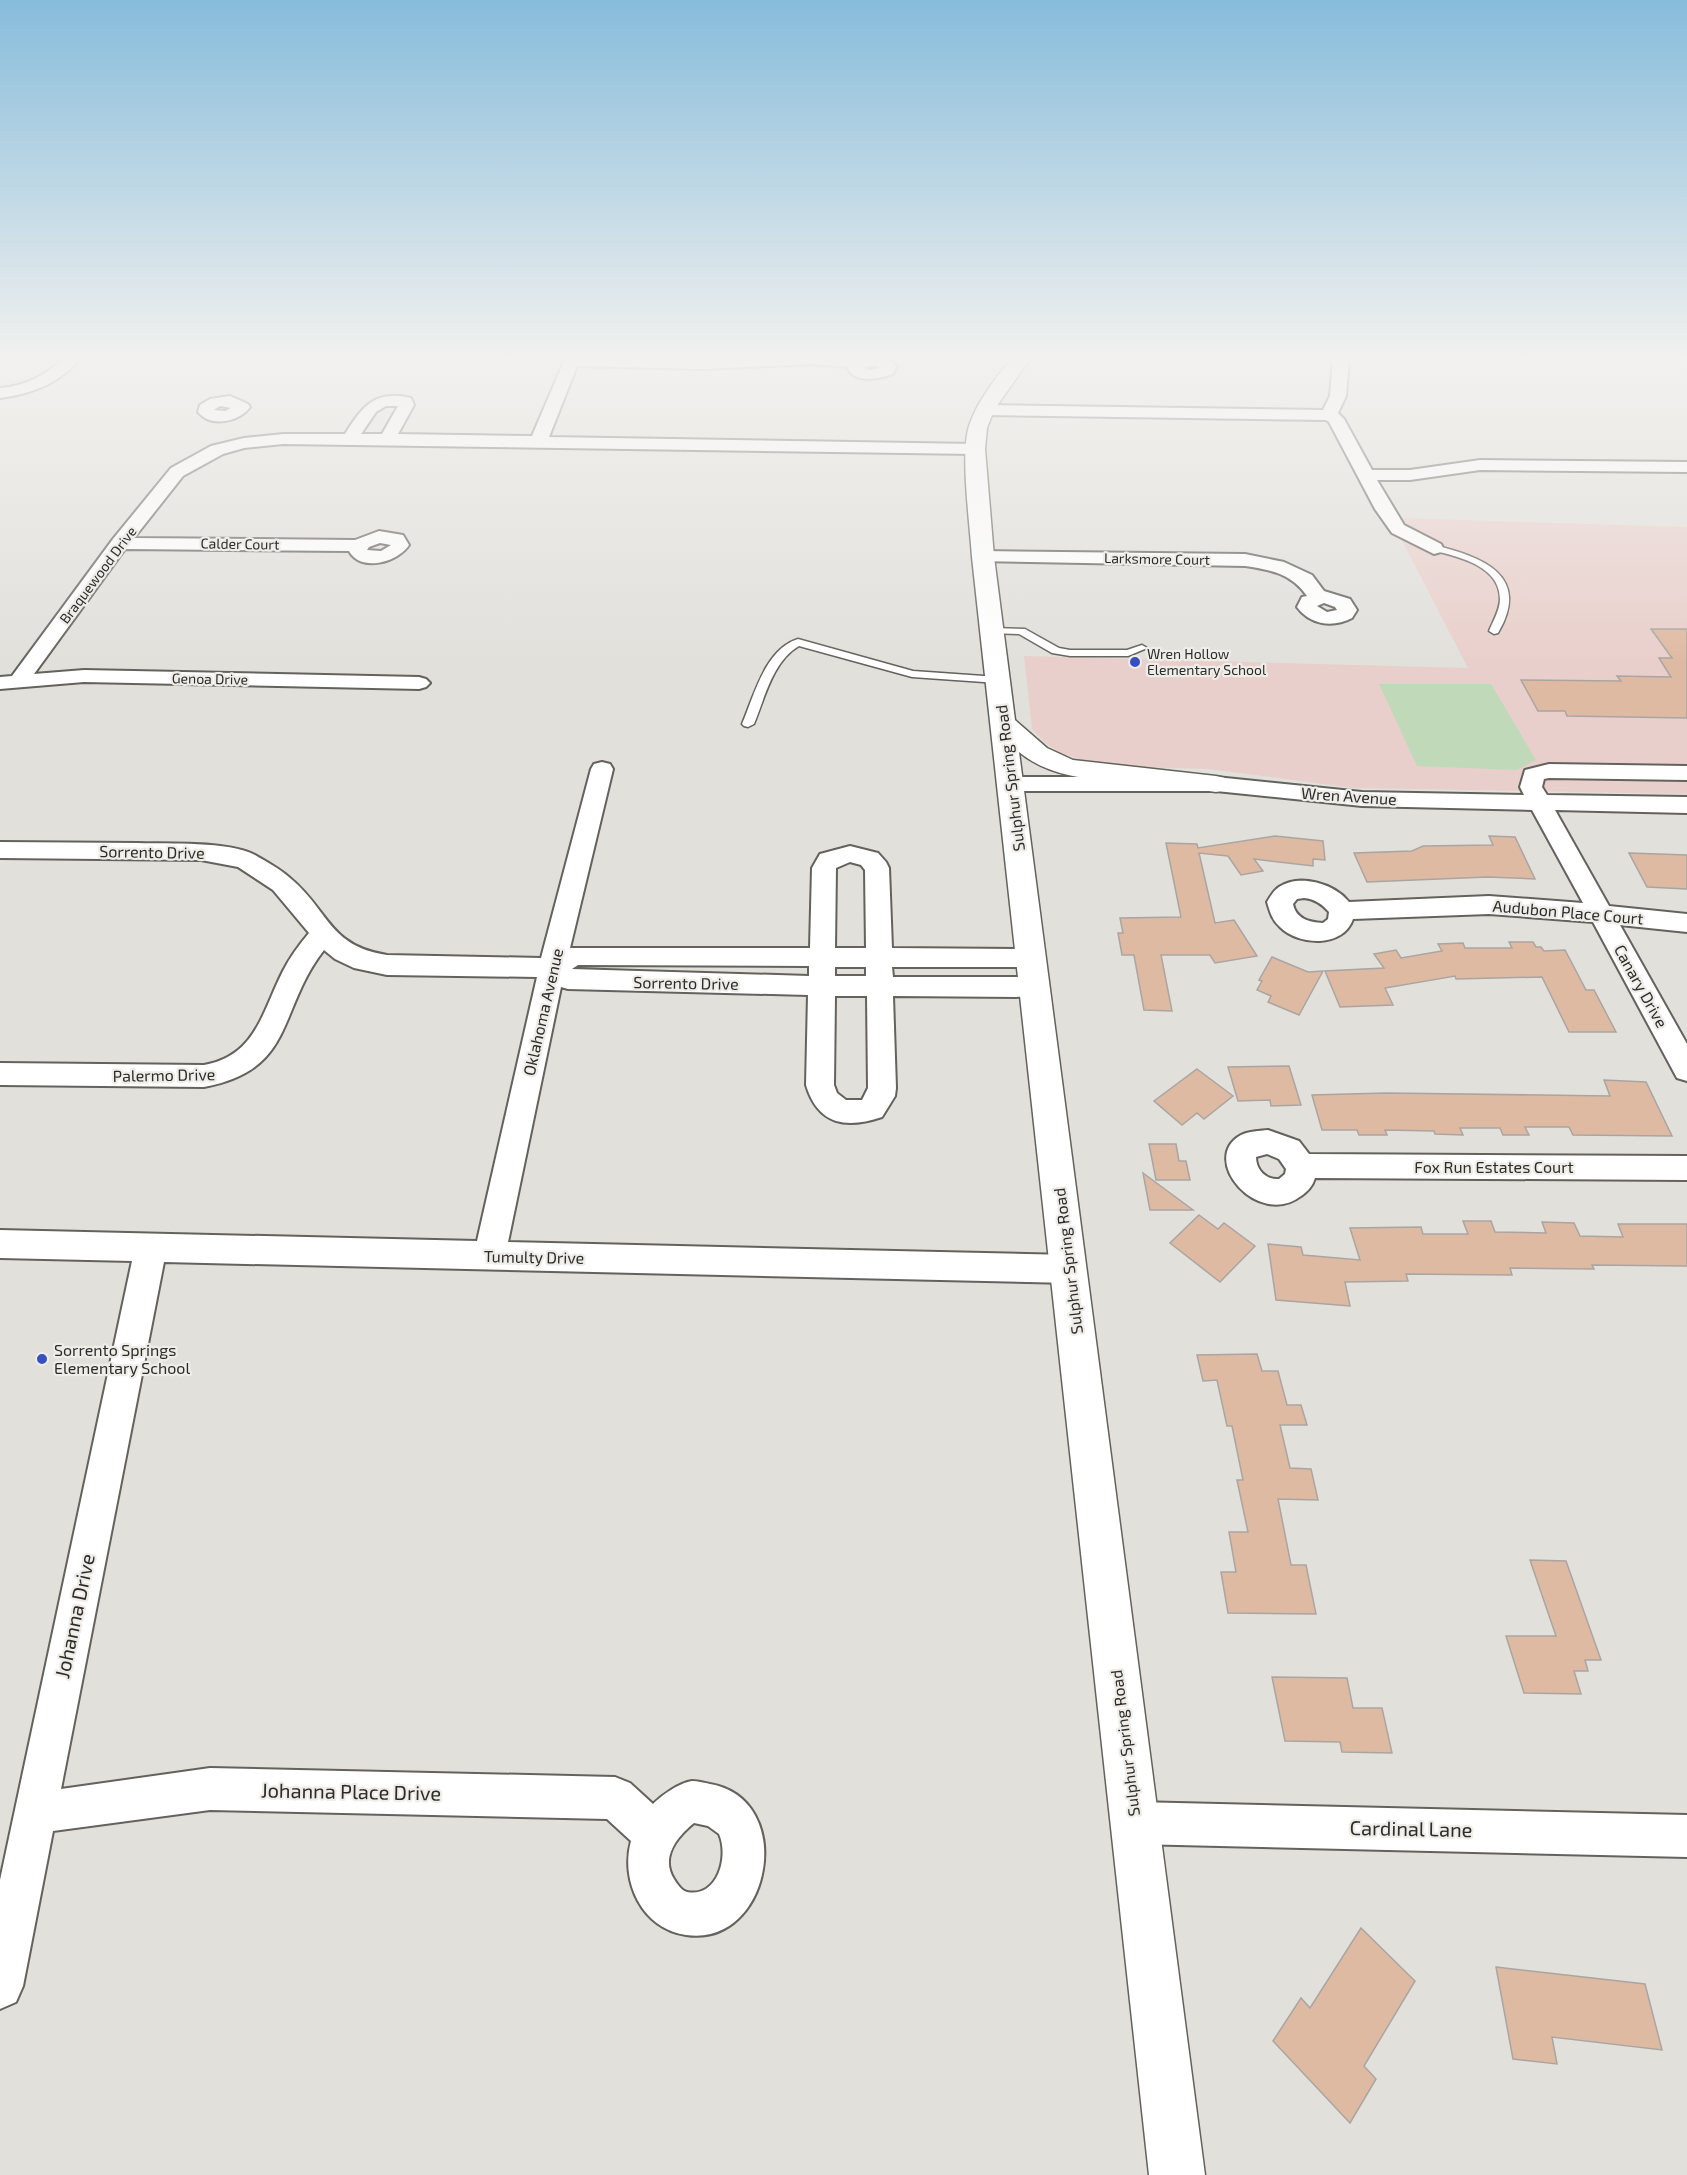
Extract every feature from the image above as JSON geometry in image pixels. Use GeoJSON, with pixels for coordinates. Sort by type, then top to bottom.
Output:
{"type":"FeatureCollection","features":[{"type":"Feature","properties":{"kind":"main road","name":"Sulphur Spring Road"},"geometry":{"type":"LineString","coordinates":[[976,460],[983,557],[1177,2175]]}},
{"type":"Feature","properties":{"kind":"main road"},"geometry":{"type":"LineString","coordinates":[[1003,722],[1022,742],[1048,760],[1069,769],[1090,773],[1147,775],[1216,784]]}},
{"type":"Feature","properties":{"kind":"street","name":"Braquewood Drive"},"geometry":{"type":"LineString","coordinates":[[10,681],[177,472],[198,460]]}},
{"type":"Feature","properties":{"kind":"street"},"geometry":{"type":"LineString","coordinates":[[1359,460],[1398,529],[1434,548]]}},
{"type":"Feature","properties":{"kind":"street"},"geometry":{"type":"LineString","coordinates":[[1367,475],[1410,475],[1480,465],[1687,467]]}},
{"type":"Feature","properties":{"kind":"street","name":"Calder Court"},"geometry":{"type":"LineString","coordinates":[[120,543],[360,546]]}},
{"type":"Feature","properties":{"kind":"street","name":"Larksmore Court"},"geometry":{"type":"LineString","coordinates":[[983,557],[1245,560],[1277,566],[1305,579],[1318,597]]}},
{"type":"Feature","properties":{"kind":"street","name":"Genoa Drive"},"geometry":{"type":"LineString","coordinates":[[10,681],[84,676],[419,683]]}},
{"type":"Feature","properties":{"kind":"street","name":"Oklahoma Avenue"},"geometry":{"type":"LineString","coordinates":[[489,1256],[552,968],[602,769]]}},
{"type":"Feature","properties":{"kind":"street","name":"Canary Drive"},"geometry":{"type":"LineString","coordinates":[[1687,773],[1549,771],[1533,775],[1531,787],[1687,1070]]}},
{"type":"Feature","properties":{"kind":"street","name":"Wren Avenue"},"geometry":{"type":"LineString","coordinates":[[1011,784],[1216,784],[1362,799],[1687,805]]}},
{"type":"Feature","properties":{"kind":"street","name":"Sorrento Drive"},"geometry":{"type":"LineString","coordinates":[[0,850],[201,852],[245,861],[282,884],[323,933],[344,952],[363,961],[387,965],[552,968],[574,956],[821,956],[880,957],[1033,972]]}},
{"type":"Feature","properties":{"kind":"street"},"geometry":{"type":"LineString","coordinates":[[849,854],[869,859],[877,868],[880,957],[882,1088],[872,1109],[854,1113],[834,1108],[823,1098],[820,1085],[824,867],[829,860],[849,854]]}},
{"type":"Feature","properties":{"kind":"street","name":"Audubon Place Court"},"geometry":{"type":"LineString","coordinates":[[1342,911],[1489,905],[1687,922]]}},
{"type":"Feature","properties":{"kind":"street","name":"Palermo Drive"},"geometry":{"type":"LineString","coordinates":[[0,1074],[204,1076],[231,1071],[248,1061],[258,1049],[275,1020],[297,969],[323,933]]}},
{"type":"Feature","properties":{"kind":"street","name":"Sorrento Drive"},"geometry":{"type":"LineString","coordinates":[[552,968],[568,979],[823,986],[881,986],[1033,972]]}},
{"type":"Feature","properties":{"kind":"street","name":"Fox Run Estates Court"},"geometry":{"type":"LineString","coordinates":[[1301,1166],[1687,1168]]}},
{"type":"Feature","properties":{"kind":"street","name":"Tumulty Drive"},"geometry":{"type":"LineString","coordinates":[[0,1244],[1069,1269]]}},
{"type":"Feature","properties":{"kind":"street","name":"Johanna Drive"},"geometry":{"type":"LineString","coordinates":[[0,1986],[151,1247]]}},
{"type":"Feature","properties":{"kind":"street","name":"Johanna Place Drive"},"geometry":{"type":"LineString","coordinates":[[35,1813],[210,1789],[615,1798],[655,1834]]}},
{"type":"Feature","properties":{"kind":"street","name":"Cardinal Lane"},"geometry":{"type":"LineString","coordinates":[[1135,1822],[1687,1836]]}},
{"type":"Feature","properties":{"kind":"lane"},"geometry":{"type":"LineString","coordinates":[[1434,548],[1478,561],[1496,578],[1504,590],[1505,602],[1494,631]]}},
{"type":"Feature","properties":{"kind":"lane"},"geometry":{"type":"LineString","coordinates":[[992,631],[1021,631],[1056,651],[1070,653],[1128,653],[1142,648]]}},
{"type":"Feature","properties":{"kind":"lane"},"geometry":{"type":"LineString","coordinates":[[748,724],[776,661],[798,642],[912,674],[998,680]]}},
{"type":"Feature","properties":{"kind":"shaded area","name":"Wren Hollow Elementary School"},"geometry":{"type":"Polygon","coordinates":[[[1398,518],[1687,527],[1687,794],[1354,788],[1208,769],[1103,766],[1060,753],[1044,742],[1032,729],[1024,656],[1468,668],[1396,529],[1398,518]]]}},
{"type":"Feature","properties":{"kind":"green space"},"geometry":{"type":"Polygon","coordinates":[[[1379,684],[1491,684],[1536,760],[1517,770],[1417,766],[1379,684]]]}},
{"type":"Feature","properties":{"kind":"building"},"geometry":{"type":"Polygon","coordinates":[[[1651,629],[1687,629],[1687,718],[1567,716],[1565,711],[1538,711],[1521,680],[1621,681],[1617,676],[1671,677],[1659,658],[1672,658],[1651,629]]]}},
{"type":"Feature","properties":{"kind":"building"},"geometry":{"type":"Polygon","coordinates":[[[1275,836],[1323,841],[1325,860],[1313,859],[1313,866],[1254,859],[1263,871],[1241,875],[1228,856],[1199,853],[1215,923],[1234,920],[1257,956],[1215,963],[1210,955],[1161,955],[1172,1011],[1144,1010],[1134,955],[1122,955],[1118,933],[1123,933],[1120,918],[1181,917],[1166,843],[1197,844],[1198,848],[1275,836]]]}},
{"type":"Feature","properties":{"kind":"building"},"geometry":{"type":"Polygon","coordinates":[[[1489,836],[1515,837],[1535,879],[1488,877],[1367,882],[1354,853],[1412,851],[1423,846],[1493,845],[1489,836]]]}},
{"type":"Feature","properties":{"kind":"building"},"geometry":{"type":"Polygon","coordinates":[[[1629,853],[1687,855],[1687,889],[1647,887],[1629,853]]]}},
{"type":"Feature","properties":{"kind":"building"},"geometry":{"type":"Polygon","coordinates":[[[1509,942],[1533,942],[1536,947],[1541,947],[1544,951],[1565,950],[1586,990],[1594,990],[1616,1032],[1569,1032],[1542,977],[1456,979],[1455,976],[1385,988],[1393,1005],[1340,1007],[1325,971],[1384,968],[1374,954],[1396,950],[1401,958],[1442,951],[1438,944],[1463,943],[1465,948],[1512,948],[1509,942]]]}},
{"type":"Feature","properties":{"kind":"building"},"geometry":{"type":"Polygon","coordinates":[[[1272,957],[1308,972],[1323,971],[1299,1015],[1268,1002],[1271,996],[1257,990],[1262,981],[1259,980],[1272,957]]]}},
{"type":"Feature","properties":{"kind":"building"},"geometry":{"type":"Polygon","coordinates":[[[1289,1066],[1301,1105],[1271,1106],[1270,1100],[1238,1101],[1228,1067],[1289,1066]]]}},
{"type":"Feature","properties":{"kind":"building"},"geometry":{"type":"Polygon","coordinates":[[[1197,1069],[1233,1096],[1204,1119],[1197,1113],[1182,1125],[1154,1101],[1197,1069]]]}},
{"type":"Feature","properties":{"kind":"building"},"geometry":{"type":"Polygon","coordinates":[[[1604,1080],[1646,1082],[1672,1136],[1573,1135],[1569,1127],[1525,1127],[1529,1135],[1503,1135],[1500,1128],[1460,1128],[1463,1135],[1435,1134],[1434,1131],[1385,1130],[1387,1135],[1359,1135],[1357,1130],[1322,1130],[1312,1095],[1386,1093],[1610,1096],[1604,1080]]]}},
{"type":"Feature","properties":{"kind":"building"},"geometry":{"type":"Polygon","coordinates":[[[1149,1144],[1176,1144],[1179,1161],[1186,1161],[1190,1180],[1156,1180],[1149,1144]]]}},
{"type":"Feature","properties":{"kind":"building"},"geometry":{"type":"Polygon","coordinates":[[[1143,1173],[1193,1210],[1150,1210],[1143,1173]]]}},
{"type":"Feature","properties":{"kind":"building"},"geometry":{"type":"Polygon","coordinates":[[[1199,1215],[1218,1229],[1224,1223],[1255,1246],[1220,1282],[1170,1243],[1199,1215]]]}},
{"type":"Feature","properties":{"kind":"building"},"geometry":{"type":"Polygon","coordinates":[[[1463,1221],[1491,1221],[1495,1232],[1546,1233],[1542,1222],[1574,1223],[1580,1236],[1623,1237],[1618,1224],[1687,1224],[1687,1266],[1592,1265],[1594,1269],[1510,1268],[1512,1275],[1406,1274],[1408,1281],[1345,1282],[1350,1306],[1276,1300],[1268,1244],[1301,1247],[1303,1255],[1360,1260],[1350,1228],[1421,1227],[1423,1234],[1468,1234],[1463,1221]]]}},
{"type":"Feature","properties":{"kind":"building"},"geometry":{"type":"Polygon","coordinates":[[[1257,1354],[1262,1371],[1278,1371],[1287,1405],[1301,1405],[1307,1425],[1280,1425],[1290,1468],[1311,1469],[1318,1500],[1278,1499],[1291,1565],[1306,1565],[1316,1614],[1228,1613],[1221,1572],[1236,1572],[1229,1532],[1248,1532],[1237,1480],[1243,1480],[1232,1426],[1227,1426],[1217,1380],[1203,1381],[1197,1355],[1257,1354]]]}},
{"type":"Feature","properties":{"kind":"building"},"geometry":{"type":"Polygon","coordinates":[[[1530,1560],[1566,1561],[1601,1660],[1585,1660],[1588,1671],[1574,1671],[1581,1694],[1524,1693],[1506,1636],[1556,1636],[1530,1560]]]}},
{"type":"Feature","properties":{"kind":"building"},"geometry":{"type":"Polygon","coordinates":[[[1272,1677],[1347,1678],[1353,1708],[1382,1708],[1392,1753],[1342,1752],[1340,1742],[1285,1741],[1272,1677]]]}},
{"type":"Feature","properties":{"kind":"building"},"geometry":{"type":"Polygon","coordinates":[[[1361,1928],[1415,1981],[1364,2066],[1376,2079],[1350,2123],[1273,2041],[1301,1998],[1310,2008],[1361,1928]]]}},
{"type":"Feature","properties":{"kind":"building"},"geometry":{"type":"Polygon","coordinates":[[[1496,1967],[1645,1984],[1662,2050],[1552,2037],[1557,2064],[1513,2059],[1496,1967]]]}},
{"type":"Feature","properties":{"kind":"place","name":"Wren Hollow Elementary School"},"geometry":{"type":"Point","coordinates":[1135,662]}},
{"type":"Feature","properties":{"kind":"place","name":"Sorrento Springs Elementary School"},"geometry":{"type":"Point","coordinates":[42,1359]}}]}
